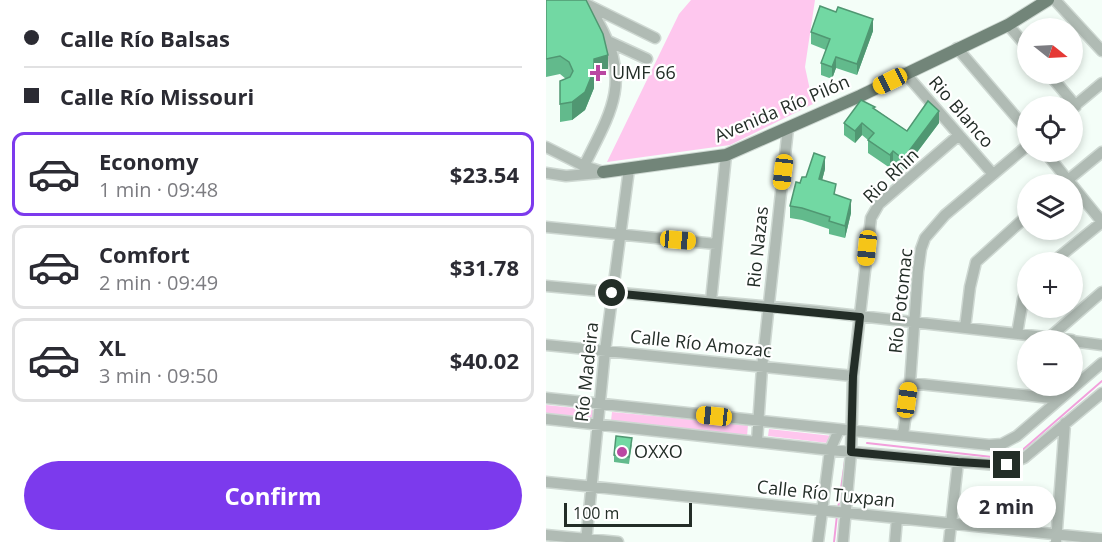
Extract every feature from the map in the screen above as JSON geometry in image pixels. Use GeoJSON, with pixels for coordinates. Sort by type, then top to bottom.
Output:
{"type":"FeatureCollection","features":[{"type":"Feature","properties":{"kind":"main road","name":"Avenida Río Pilón"},"geometry":{"type":"LineString","coordinates":[[603,172],[726,155],[1008,24],[1048,0]]}},
{"type":"Feature","properties":{"kind":"street"},"geometry":{"type":"LineString","coordinates":[[1054,0],[1102,51]]}},
{"type":"Feature","properties":{"kind":"street"},"geometry":{"type":"LineString","coordinates":[[580,2],[655,38]]}},
{"type":"Feature","properties":{"kind":"street"},"geometry":{"type":"LineString","coordinates":[[580,2],[594,15],[608,41],[618,77],[616,94],[584,166]]}},
{"type":"Feature","properties":{"kind":"street"},"geometry":{"type":"LineString","coordinates":[[1008,24],[1017,35]]}},
{"type":"Feature","properties":{"kind":"street"},"geometry":{"type":"LineString","coordinates":[[608,41],[647,59]]}},
{"type":"Feature","properties":{"kind":"street"},"geometry":{"type":"LineString","coordinates":[[957,48],[1017,118]]}},
{"type":"Feature","properties":{"kind":"street","name":"Rio Blanco"},"geometry":{"type":"LineString","coordinates":[[905,73],[992,173]]}},
{"type":"Feature","properties":{"kind":"street"},"geometry":{"type":"LineString","coordinates":[[1083,99],[1102,83]]}},
{"type":"Feature","properties":{"kind":"street"},"geometry":{"type":"LineString","coordinates":[[1057,84],[1066,96]]}},
{"type":"Feature","properties":{"kind":"street","name":"Rio Nazas"},"geometry":{"type":"LineString","coordinates":[[757,441],[762,368],[788,128]]}},
{"type":"Feature","properties":{"kind":"street","name":"Rio Rhin"},"geometry":{"type":"LineString","coordinates":[[843,542],[843,512],[851,452],[853,376],[869,225],[879,204],[959,135]]}},
{"type":"Feature","properties":{"kind":"street"},"geometry":{"type":"LineString","coordinates":[[546,147],[584,166],[603,172]]}},
{"type":"Feature","properties":{"kind":"street"},"geometry":{"type":"LineString","coordinates":[[1079,174],[1102,152]]}},
{"type":"Feature","properties":{"kind":"street","name":"Río Potomac"},"geometry":{"type":"LineString","coordinates":[[903,435],[910,383],[921,249],[925,238],[945,215],[1017,154]]}},
{"type":"Feature","properties":{"kind":"street"},"geometry":{"type":"LineString","coordinates":[[711,301],[726,155]]}},
{"type":"Feature","properties":{"kind":"street"},"geometry":{"type":"LineString","coordinates":[[1053,162],[1062,174]]}},
{"type":"Feature","properties":{"kind":"street","name":"Río Madeira"},"geometry":{"type":"LineString","coordinates":[[587,540],[605,351],[629,169]]}},
{"type":"Feature","properties":{"kind":"street","name":"Avenida Río Pilón"},"geometry":{"type":"LineString","coordinates":[[546,173],[566,176],[603,172]]}},
{"type":"Feature","properties":{"kind":"street"},"geometry":{"type":"LineString","coordinates":[[1065,252],[1102,222],[1083,200]]}},
{"type":"Feature","properties":{"kind":"street"},"geometry":{"type":"LineString","coordinates":[[965,328],[970,287],[976,262],[1017,225]]}},
{"type":"Feature","properties":{"kind":"street"},"geometry":{"type":"LineString","coordinates":[[546,227],[716,244]]}},
{"type":"Feature","properties":{"kind":"street"},"geometry":{"type":"LineString","coordinates":[[546,286],[711,301],[1017,334]]}},
{"type":"Feature","properties":{"kind":"street"},"geometry":{"type":"LineString","coordinates":[[1059,330],[1102,292]]}},
{"type":"Feature","properties":{"kind":"street"},"geometry":{"type":"LineString","coordinates":[[1083,342],[1102,345]]}},
{"type":"Feature","properties":{"kind":"street","name":"Calle Río Amozac"},"geometry":{"type":"LineString","coordinates":[[546,345],[853,376]]}},
{"type":"Feature","properties":{"kind":"street"},"geometry":{"type":"LineString","coordinates":[[546,398],[989,445],[1002,444],[1017,436],[1102,363]]}},
{"type":"Feature","properties":{"kind":"street"},"geometry":{"type":"LineString","coordinates":[[910,383],[1060,399]]}},
{"type":"Feature","properties":{"kind":"street"},"geometry":{"type":"LineString","coordinates":[[546,419],[830,450],[996,465],[1018,461],[1102,393]]}},
{"type":"Feature","properties":{"kind":"street"},"geometry":{"type":"LineString","coordinates":[[1057,538],[1065,423]]}},
{"type":"Feature","properties":{"kind":"street"},"geometry":{"type":"LineString","coordinates":[[818,542],[824,510],[830,450],[839,430]]}},
{"type":"Feature","properties":{"kind":"street"},"geometry":{"type":"LineString","coordinates":[[949,542],[958,462]]}},
{"type":"Feature","properties":{"kind":"street","name":"Calle Río Tuxpan"},"geometry":{"type":"LineString","coordinates":[[546,482],[951,523],[1057,538],[1102,539]]}},
{"type":"Feature","properties":{"kind":"street"},"geometry":{"type":"LineString","coordinates":[[895,542],[897,518]]}},
{"type":"Feature","properties":{"kind":"street"},"geometry":{"type":"LineString","coordinates":[[1003,542],[1004,529]]}},
{"type":"Feature","properties":{"kind":"street"},"geometry":{"type":"LineString","coordinates":[[546,535],[618,542]]}},
{"type":"Feature","properties":{"kind":"shaded area"},"geometry":{"type":"Polygon","coordinates":[[[691,0],[815,0],[805,67],[813,104],[730,145],[607,162],[679,14],[691,0]]]}},
{"type":"Feature","properties":{"kind":"shaded area"},"geometry":{"type":"Polygon","coordinates":[[[546,405],[595,410],[595,419],[546,413],[546,405]]]}},
{"type":"Feature","properties":{"kind":"shaded area"},"geometry":{"type":"Polygon","coordinates":[[[612,412],[748,425],[747,436],[611,421],[612,412]]]}},
{"type":"Feature","properties":{"kind":"shaded area"},"geometry":{"type":"Polygon","coordinates":[[[769,429],[833,436],[828,443],[768,436],[769,429]]]}},
{"type":"Feature","properties":{"kind":"building"},"geometry":{"type":"Polygon","coordinates":[[[546,0],[586,0],[603,34],[608,55],[594,59],[594,70],[585,92],[572,102],[560,104],[560,81],[570,77],[573,71],[569,62],[560,56],[546,59],[546,0]]]}},
{"type":"Feature","properties":{"kind":"building"},"geometry":{"type":"Polygon","coordinates":[[[820,6],[836,12],[838,7],[873,19],[857,64],[836,57],[832,67],[821,63],[830,39],[811,32],[820,6]]]}},
{"type":"Feature","properties":{"kind":"building"},"geometry":{"type":"Polygon","coordinates":[[[861,100],[875,107],[873,108],[907,131],[928,101],[939,111],[903,159],[893,151],[890,155],[868,140],[874,133],[862,123],[855,131],[844,123],[861,100]]]}},
{"type":"Feature","properties":{"kind":"building"},"geometry":{"type":"Polygon","coordinates":[[[814,153],[825,157],[819,179],[836,184],[834,194],[851,200],[845,226],[829,221],[830,217],[790,206],[796,182],[800,183],[802,177],[806,177],[814,153]]]}},
{"type":"Feature","properties":{"kind":"building"},"geometry":{"type":"Polygon","coordinates":[[[616,436],[632,438],[629,457],[614,455],[616,436]]]}},
{"type":"Feature","properties":{"kind":"waterway"},"geometry":{"type":"LineString","coordinates":[[867,443],[1001,458],[1019,453],[1102,381]]}},
{"type":"Feature","properties":{"kind":"waterway"},"geometry":{"type":"LineString","coordinates":[[838,509],[845,461]]}},
{"type":"Feature","properties":{"kind":"waterway"},"geometry":{"type":"LineString","coordinates":[[834,542],[837,515]]}},
{"type":"Feature","properties":{"kind":"place","name":"UMF 66"},"geometry":{"type":"Point","coordinates":[598,73]}},
{"type":"Feature","properties":{"kind":"place","name":"OXXO"},"geometry":{"type":"Point","coordinates":[622,452]}},
{"type":"Feature","properties":{"kind":"route"},"geometry":{"type":"LineString","coordinates":[[612,293],[860,317],[853,376],[851,452],[1007,465]]}}]}
